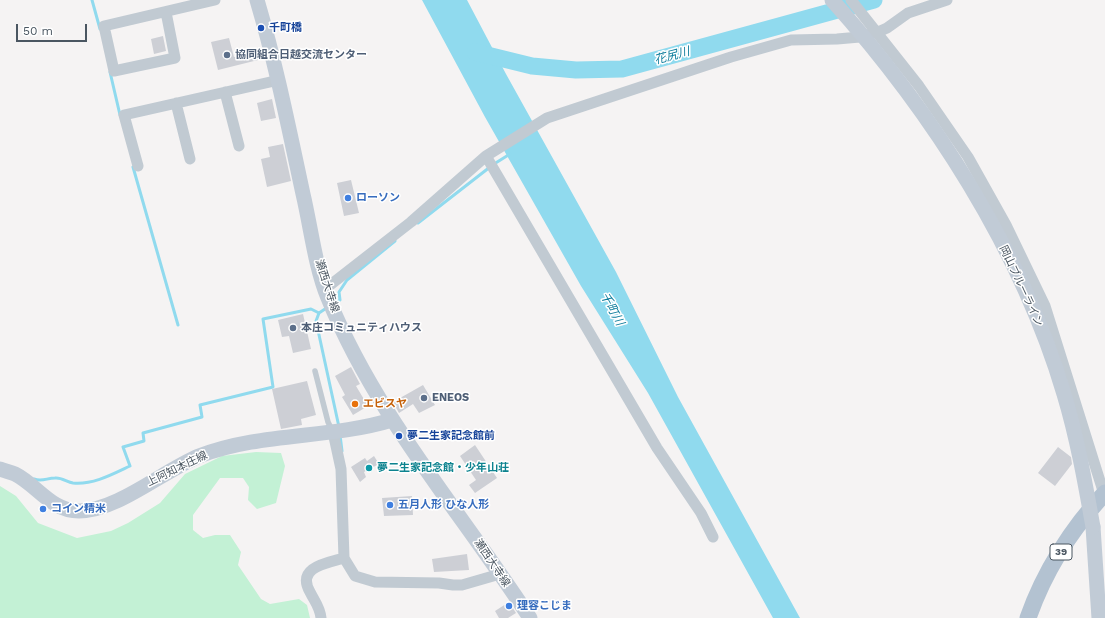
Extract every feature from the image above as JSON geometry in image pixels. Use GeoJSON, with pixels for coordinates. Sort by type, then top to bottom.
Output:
{"type":"FeatureCollection","features":[{"type":"Feature","properties":{"kind":"main road","name":"瀬西大寺線"},"geometry":{"type":"LineString","coordinates":[[256,0],[278,80],[326,293],[364,373],[392,420],[530,618]]}},
{"type":"Feature","properties":{"kind":"main road","name":"岡山ブルーライン"},"geometry":{"type":"LineString","coordinates":[[832,0],[869,41],[920,107],[968,182],[1009,257],[1042,329],[1064,394],[1077,447],[1093,527],[1101,579]]}},
{"type":"Feature","properties":{"kind":"main road","name":"上阿知本庄線"},"geometry":{"type":"LineString","coordinates":[[0,469],[14,474],[54,505],[63,509],[86,511],[115,502],[180,465],[219,449],[259,441],[338,431],[392,420]]}},
{"type":"Feature","properties":{"kind":"main road","name":"39"},"geometry":{"type":"LineString","coordinates":[[1028,618],[1048,571],[1075,529],[1104,494]]}},
{"type":"Feature","properties":{"kind":"main road"},"geometry":{"type":"LineString","coordinates":[[1091,618],[1090,608],[1101,579]]}},
{"type":"Feature","properties":{"kind":"main road"},"geometry":{"type":"LineString","coordinates":[[1098,618],[1101,579]]}},
{"type":"Feature","properties":{"kind":"street"},"geometry":{"type":"LineString","coordinates":[[166,12],[175,58],[114,71],[104,26],[215,0]]}},
{"type":"Feature","properties":{"kind":"street"},"geometry":{"type":"LineString","coordinates":[[851,0],[920,86],[968,157],[1006,225],[1042,299],[1104,494]]}},
{"type":"Feature","properties":{"kind":"street"},"geometry":{"type":"LineString","coordinates":[[326,293],[411,222],[486,156],[541,121],[731,57],[790,40],[860,37],[875,29],[887,28],[908,13],[947,0]]}},
{"type":"Feature","properties":{"kind":"street"},"geometry":{"type":"LineString","coordinates":[[138,166],[124,115],[278,80]]}},
{"type":"Feature","properties":{"kind":"street"},"geometry":{"type":"LineString","coordinates":[[225,92],[239,146]]}},
{"type":"Feature","properties":{"kind":"street"},"geometry":{"type":"LineString","coordinates":[[176,103],[190,158]]}},
{"type":"Feature","properties":{"kind":"street"},"geometry":{"type":"LineString","coordinates":[[486,156],[657,448],[701,513],[713,537]]}},
{"type":"Feature","properties":{"kind":"street"},"geometry":{"type":"LineString","coordinates":[[338,431],[344,558],[355,576],[375,582],[462,585],[500,574]]}},
{"type":"Feature","properties":{"kind":"street"},"geometry":{"type":"LineString","coordinates":[[321,618],[319,606],[307,585],[307,574],[311,569],[323,563],[344,558]]}},
{"type":"Feature","properties":{"kind":"lane"},"geometry":{"type":"LineString","coordinates":[[315,371],[328,422],[338,431]]}},
{"type":"Feature","properties":{"kind":"green space"},"geometry":{"type":"Polygon","coordinates":[[[256,452],[281,453],[285,466],[276,503],[257,509],[248,500],[249,487],[243,478],[220,478],[193,515],[193,530],[203,538],[215,535],[230,535],[241,552],[238,565],[261,599],[270,604],[299,599],[307,605],[310,618],[0,618],[0,486],[16,496],[38,523],[77,538],[111,531],[128,523],[160,503],[185,474],[222,456],[256,452]]]}},
{"type":"Feature","properties":{"kind":"water","name":"千町川"},"geometry":{"type":"Polygon","coordinates":[[[422,0],[467,0],[506,74],[616,272],[678,397],[800,618],[773,618],[648,393],[581,286],[485,117],[422,0]]]}},
{"type":"Feature","properties":{"kind":"building"},"geometry":{"type":"Polygon","coordinates":[[[163,36],[166,51],[154,54],[151,39],[163,36]]]}},
{"type":"Feature","properties":{"kind":"building"},"geometry":{"type":"Polygon","coordinates":[[[229,38],[234,57],[256,52],[258,60],[218,70],[211,42],[229,38]]]}},
{"type":"Feature","properties":{"kind":"building"},"geometry":{"type":"Polygon","coordinates":[[[272,99],[276,118],[261,121],[257,103],[272,99]]]}},
{"type":"Feature","properties":{"kind":"building"},"geometry":{"type":"Polygon","coordinates":[[[283,144],[291,181],[267,187],[261,159],[270,157],[268,147],[283,144]]]}},
{"type":"Feature","properties":{"kind":"building","name":"ローソン"},"geometry":{"type":"Polygon","coordinates":[[[351,180],[359,213],[344,216],[337,183],[351,180]]]}},
{"type":"Feature","properties":{"kind":"building","name":"本庄コミュニティハウス"},"geometry":{"type":"Polygon","coordinates":[[[303,314],[311,349],[293,353],[289,336],[282,337],[278,320],[303,314]]]}},
{"type":"Feature","properties":{"kind":"building"},"geometry":{"type":"Polygon","coordinates":[[[351,367],[360,384],[356,386],[368,406],[353,415],[342,397],[345,395],[335,376],[351,367]]]}},
{"type":"Feature","properties":{"kind":"building"},"geometry":{"type":"Polygon","coordinates":[[[307,381],[316,415],[301,419],[302,425],[281,429],[272,389],[307,381]]]}},
{"type":"Feature","properties":{"kind":"building"},"geometry":{"type":"Polygon","coordinates":[[[423,385],[435,405],[419,413],[413,404],[399,413],[393,402],[423,385]]]}},
{"type":"Feature","properties":{"kind":"building"},"geometry":{"type":"Polygon","coordinates":[[[475,445],[497,478],[475,493],[469,485],[476,480],[460,456],[475,445]]]}},
{"type":"Feature","properties":{"kind":"building"},"geometry":{"type":"Polygon","coordinates":[[[1058,447],[1071,457],[1072,464],[1055,486],[1038,473],[1058,447]]]}},
{"type":"Feature","properties":{"kind":"building"},"geometry":{"type":"Polygon","coordinates":[[[374,456],[379,464],[364,472],[366,477],[360,482],[351,467],[365,458],[367,461],[374,456]]]}},
{"type":"Feature","properties":{"kind":"building"},"geometry":{"type":"Polygon","coordinates":[[[412,496],[413,515],[384,516],[382,498],[412,496]]]}},
{"type":"Feature","properties":{"kind":"building"},"geometry":{"type":"Polygon","coordinates":[[[467,554],[469,570],[434,572],[432,559],[467,554]]]}},
{"type":"Feature","properties":{"kind":"building","name":"理容こじま"},"geometry":{"type":"Polygon","coordinates":[[[509,602],[516,613],[508,618],[499,618],[495,611],[509,602]]]}},
{"type":"Feature","properties":{"kind":"waterway"},"geometry":{"type":"LineString","coordinates":[[92,0],[100,29]]}},
{"type":"Feature","properties":{"kind":"waterway","name":"花尻川"},"geometry":{"type":"LineString","coordinates":[[475,52],[532,66],[576,70],[622,69],[874,0]]}},
{"type":"Feature","properties":{"kind":"waterway"},"geometry":{"type":"LineString","coordinates":[[110,72],[120,115]]}},
{"type":"Feature","properties":{"kind":"waterway"},"geometry":{"type":"LineString","coordinates":[[494,164],[510,154]]}},
{"type":"Feature","properties":{"kind":"waterway"},"geometry":{"type":"LineString","coordinates":[[133,167],[178,325]]}},
{"type":"Feature","properties":{"kind":"waterway"},"geometry":{"type":"LineString","coordinates":[[418,223],[490,167]]}},
{"type":"Feature","properties":{"kind":"waterway"},"geometry":{"type":"LineString","coordinates":[[335,303],[340,300],[339,292],[347,280],[395,241]]}},
{"type":"Feature","properties":{"kind":"waterway"},"geometry":{"type":"LineString","coordinates":[[328,307],[319,313],[316,321],[339,427]]}},
{"type":"Feature","properties":{"kind":"waterway"},"geometry":{"type":"LineString","coordinates":[[34,479],[42,480],[57,478],[73,483],[80,483],[95,481],[103,478],[130,466],[123,447],[144,441],[143,433],[202,417],[200,405],[273,387],[263,319],[311,309],[319,313]]}},
{"type":"Feature","properties":{"kind":"waterway"},"geometry":{"type":"LineString","coordinates":[[340,435],[342,451]]}},
{"type":"Feature","properties":{"kind":"place","name":"千町橋"},"geometry":{"type":"Point","coordinates":[261,28]}},
{"type":"Feature","properties":{"kind":"place","name":"協同組合日越交流センター"},"geometry":{"type":"Point","coordinates":[227,55]}},
{"type":"Feature","properties":{"kind":"place","name":"ローソン"},"geometry":{"type":"Point","coordinates":[348,198]}},
{"type":"Feature","properties":{"kind":"place","name":"本庄コミュニティハウス"},"geometry":{"type":"Point","coordinates":[293,328]}},
{"type":"Feature","properties":{"kind":"place","name":"ENEOS"},"geometry":{"type":"Point","coordinates":[424,398]}},
{"type":"Feature","properties":{"kind":"place","name":"エビスヤ"},"geometry":{"type":"Point","coordinates":[355,404]}},
{"type":"Feature","properties":{"kind":"place","name":"夢二生家記念館前"},"geometry":{"type":"Point","coordinates":[399,436]}},
{"type":"Feature","properties":{"kind":"place","name":"夢二生家記念館・少年山荘"},"geometry":{"type":"Point","coordinates":[369,468]}},
{"type":"Feature","properties":{"kind":"place","name":"五月人形 ひな人形"},"geometry":{"type":"Point","coordinates":[390,505]}},
{"type":"Feature","properties":{"kind":"place","name":"コイン精米"},"geometry":{"type":"Point","coordinates":[43,509]}},
{"type":"Feature","properties":{"kind":"place","name":"理容こじま"},"geometry":{"type":"Point","coordinates":[509,606]}}]}
